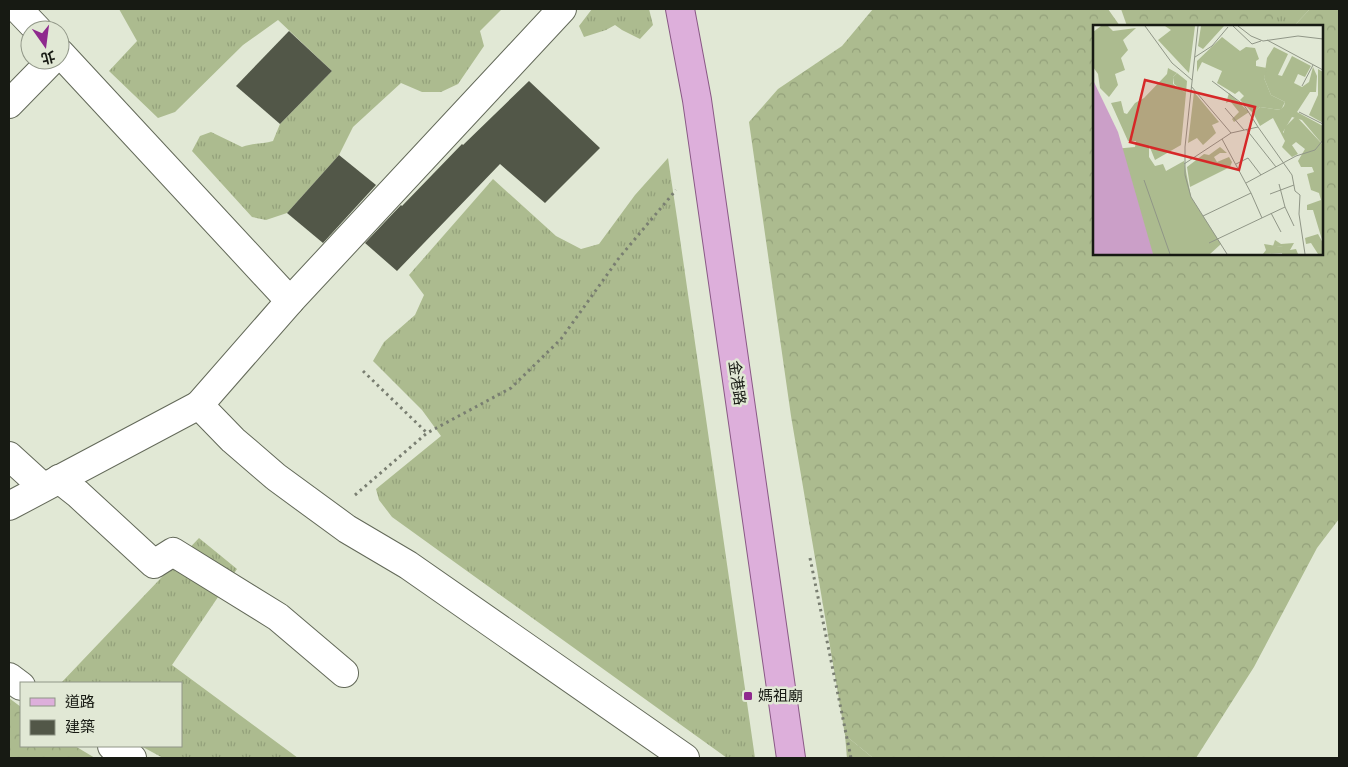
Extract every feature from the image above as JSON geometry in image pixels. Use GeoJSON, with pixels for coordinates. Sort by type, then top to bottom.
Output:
{"type":"FeatureCollection","features":[{"type":"Feature","properties":{"kind":"main road","name":"金港路"},"geometry":{"type":"LineString","coordinates":[[680,9],[697,100],[791,758]]}},
{"type":"Feature","properties":{"kind":"street"},"geometry":{"type":"LineString","coordinates":[[18,9],[28,20]]}},
{"type":"Feature","properties":{"kind":"street"},"geometry":{"type":"LineString","coordinates":[[9,506],[199,405],[290,301],[562,9]]}},
{"type":"Feature","properties":{"kind":"street"},"geometry":{"type":"LineString","coordinates":[[70,64],[290,301]]}},
{"type":"Feature","properties":{"kind":"street"},"geometry":{"type":"LineString","coordinates":[[9,104],[42,70]]}},
{"type":"Feature","properties":{"kind":"street"},"geometry":{"type":"LineString","coordinates":[[199,405],[233,440],[276,478],[348,529],[416,570],[685,758]]}},
{"type":"Feature","properties":{"kind":"street"},"geometry":{"type":"LineString","coordinates":[[9,456],[51,483],[78,494],[154,564],[173,552],[278,617],[344,673]]}},
{"type":"Feature","properties":{"kind":"street"},"geometry":{"type":"LineString","coordinates":[[9,677],[20,685]]}},
{"type":"Feature","properties":{"kind":"street"},"geometry":{"type":"LineString","coordinates":[[114,747],[132,758]]}},
{"type":"Feature","properties":{"kind":"path"},"geometry":{"type":"LineString","coordinates":[[320,509],[357,494],[427,433],[510,388],[562,339],[619,258],[678,186]]}},
{"type":"Feature","properties":{"kind":"path"},"geometry":{"type":"LineString","coordinates":[[363,371],[427,433]]}},
{"type":"Feature","properties":{"kind":"path"},"geometry":{"type":"LineString","coordinates":[[810,558],[851,758]]}},
{"type":"Feature","properties":{"kind":"green space"},"geometry":{"type":"Polygon","coordinates":[[[119,9],[502,9],[480,31],[484,46],[458,84],[441,92],[422,92],[401,83],[353,127],[339,155],[287,213],[266,220],[252,217],[192,151],[200,136],[211,132],[242,147],[273,141],[280,124],[332,71],[278,20],[243,45],[175,112],[158,118],[109,71],[137,41],[119,9]]]}},
{"type":"Feature","properties":{"kind":"green space"},"geometry":{"type":"Polygon","coordinates":[[[592,9],[649,9],[653,25],[640,39],[615,25],[584,37],[579,26],[592,9]]]}},
{"type":"Feature","properties":{"kind":"green space"},"geometry":{"type":"Polygon","coordinates":[[[873,9],[1108,9],[1119,25],[1093,25],[1093,255],[1323,255],[1323,25],[1295,25],[1310,9],[1339,9],[1339,519],[1317,548],[1254,667],[1196,758],[873,758],[845,735],[791,416],[749,122],[778,89],[842,46],[873,9]]]}},
{"type":"Feature","properties":{"kind":"green space"},"geometry":{"type":"Polygon","coordinates":[[[1121,9],[1274,9],[1276,25],[1127,25],[1121,9]]]}},
{"type":"Feature","properties":{"kind":"green space"},"geometry":{"type":"Polygon","coordinates":[[[1243,9],[1310,9],[1295,25],[1244,25],[1243,9]]]}},
{"type":"Feature","properties":{"kind":"green space"},"geometry":{"type":"Polygon","coordinates":[[[668,158],[755,758],[727,758],[392,517],[379,500],[376,489],[441,436],[422,410],[373,361],[384,342],[415,315],[424,295],[409,275],[493,179],[556,236],[581,249],[599,244],[635,195],[668,158]]]}},
{"type":"Feature","properties":{"kind":"green space"},"geometry":{"type":"Polygon","coordinates":[[[199,538],[237,569],[172,665],[298,758],[163,758],[143,747],[182,747],[182,682],[62,682],[199,538]]]}},
{"type":"Feature","properties":{"kind":"green space"},"geometry":{"type":"Polygon","coordinates":[[[9,698],[20,706],[20,747],[77,747],[95,758],[9,758],[9,698]]]}},
{"type":"Feature","properties":{"kind":"green space"},"geometry":{"type":"Polygon","coordinates":[[[845,735],[873,758],[847,758],[845,735]]]}},
{"type":"Feature","properties":{"kind":"building"},"geometry":{"type":"Polygon","coordinates":[[[289,31],[332,71],[280,124],[236,86],[289,31]]]}},
{"type":"Feature","properties":{"kind":"building"},"geometry":{"type":"Polygon","coordinates":[[[529,81],[600,148],[545,203],[500,164],[397,271],[365,243],[462,144],[529,81]]]}},
{"type":"Feature","properties":{"kind":"building"},"geometry":{"type":"Polygon","coordinates":[[[339,155],[376,185],[323,243],[287,213],[339,155]]]}},
{"type":"Feature","properties":{"kind":"place","name":"媽祖廟"},"geometry":{"type":"Point","coordinates":[748,696]}}]}
